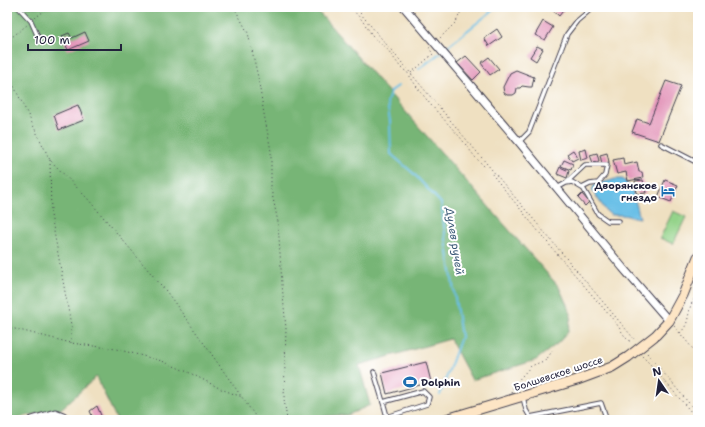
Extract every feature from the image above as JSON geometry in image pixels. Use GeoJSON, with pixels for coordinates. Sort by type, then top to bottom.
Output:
{"type":"FeatureCollection","features":[{"type":"Feature","properties":{"kind":"main road","name":"Болшевское шоссе"},"geometry":{"type":"LineString","coordinates":[[443,420],[577,380],[612,367],[656,336],[670,322],[697,262]]}},
{"type":"Feature","properties":{"kind":"street"},"geometry":{"type":"LineString","coordinates":[[404,7],[670,322]]}},
{"type":"Feature","properties":{"kind":"street"},"geometry":{"type":"LineString","coordinates":[[32,420],[55,413],[63,416],[67,420]]}},
{"type":"Feature","properties":{"kind":"lane"},"geometry":{"type":"LineString","coordinates":[[18,7],[31,22],[39,38]]}},
{"type":"Feature","properties":{"kind":"lane"},"geometry":{"type":"LineString","coordinates":[[519,142],[529,132],[567,34],[577,21],[590,10],[590,7]]}},
{"type":"Feature","properties":{"kind":"lane"},"geometry":{"type":"LineString","coordinates":[[661,144],[698,163]]}},
{"type":"Feature","properties":{"kind":"lane"},"geometry":{"type":"LineString","coordinates":[[557,188],[566,183],[585,166],[606,165],[605,175],[598,183],[590,184],[583,188]]}},
{"type":"Feature","properties":{"kind":"lane"},"geometry":{"type":"LineString","coordinates":[[566,183],[572,182],[583,188],[598,214],[608,221],[619,221]]}},
{"type":"Feature","properties":{"kind":"lane"},"geometry":{"type":"LineString","coordinates":[[374,372],[387,418],[427,404],[428,397],[423,391],[383,402]]}},
{"type":"Feature","properties":{"kind":"lane"},"geometry":{"type":"LineString","coordinates":[[523,396],[526,410],[530,417],[601,403],[607,420]]}},
{"type":"Feature","properties":{"kind":"path"},"geometry":{"type":"LineString","coordinates":[[234,7],[248,33],[258,77],[271,151],[272,189],[278,222],[286,329],[284,399],[287,420]]}},
{"type":"Feature","properties":{"kind":"path"},"geometry":{"type":"LineString","coordinates":[[350,7],[362,20],[374,38],[388,50],[401,68],[409,74],[430,104],[460,137],[475,157],[491,173],[616,323],[626,338],[639,349],[698,420]]}},
{"type":"Feature","properties":{"kind":"path"},"geometry":{"type":"LineString","coordinates":[[355,7],[409,74],[639,349],[698,414]]}},
{"type":"Feature","properties":{"kind":"path"},"geometry":{"type":"LineString","coordinates":[[436,45],[456,22],[463,7]]}},
{"type":"Feature","properties":{"kind":"path"},"geometry":{"type":"LineString","coordinates":[[409,74],[433,54]]}},
{"type":"Feature","properties":{"kind":"path"},"geometry":{"type":"LineString","coordinates":[[7,72],[50,160],[87,198],[166,291],[258,420]]}},
{"type":"Feature","properties":{"kind":"path"},"geometry":{"type":"LineString","coordinates":[[50,160],[51,215],[71,325],[71,343]]}},
{"type":"Feature","properties":{"kind":"path"},"geometry":{"type":"LineString","coordinates":[[626,201],[634,199]]}},
{"type":"Feature","properties":{"kind":"path"},"geometry":{"type":"LineString","coordinates":[[680,334],[687,324],[691,303],[698,295]]}},
{"type":"Feature","properties":{"kind":"path"},"geometry":{"type":"LineString","coordinates":[[670,322],[698,355]]}},
{"type":"Feature","properties":{"kind":"path"},"geometry":{"type":"LineString","coordinates":[[7,328],[71,343],[116,349],[162,361],[221,389],[242,397]]}},
{"type":"Feature","properties":{"kind":"path"},"geometry":{"type":"LineString","coordinates":[[506,401],[514,385],[531,366],[546,360],[553,350]]}},
{"type":"Feature","properties":{"kind":"green space"},"geometry":{"type":"Polygon","coordinates":[[[7,7],[314,7],[559,287],[571,314],[568,332],[558,343],[536,360],[472,380],[450,339],[359,365],[370,405],[348,415],[327,416],[307,420],[117,420],[96,377],[61,409],[7,420],[7,7]]]}},
{"type":"Feature","properties":{"kind":"green space"},"geometry":{"type":"Polygon","coordinates":[[[673,211],[686,217],[673,244],[660,238],[673,211]]]}},
{"type":"Feature","properties":{"kind":"water"},"geometry":{"type":"Polygon","coordinates":[[[615,179],[623,179],[632,189],[640,218],[611,215],[606,211],[592,190],[595,184],[615,179]]]}},
{"type":"Feature","properties":{"kind":"building"},"geometry":{"type":"Polygon","coordinates":[[[549,7],[566,7],[559,16],[549,7]]]}},
{"type":"Feature","properties":{"kind":"building"},"geometry":{"type":"Polygon","coordinates":[[[543,21],[553,27],[545,40],[535,35],[543,21]]]}},
{"type":"Feature","properties":{"kind":"building"},"geometry":{"type":"Polygon","coordinates":[[[497,29],[502,37],[489,46],[484,38],[497,29]]]}},
{"type":"Feature","properties":{"kind":"building"},"geometry":{"type":"Polygon","coordinates":[[[85,32],[89,41],[68,50],[62,36],[69,33],[72,38],[85,32]]]}},
{"type":"Feature","properties":{"kind":"building"},"geometry":{"type":"Polygon","coordinates":[[[537,46],[543,49],[536,61],[530,57],[537,46]]]}},
{"type":"Feature","properties":{"kind":"building"},"geometry":{"type":"Polygon","coordinates":[[[466,56],[481,72],[473,80],[457,63],[466,56]]]}},
{"type":"Feature","properties":{"kind":"building"},"geometry":{"type":"Polygon","coordinates":[[[489,57],[499,69],[490,75],[481,63],[489,57]]]}},
{"type":"Feature","properties":{"kind":"building"},"geometry":{"type":"Polygon","coordinates":[[[516,70],[534,77],[532,87],[522,86],[517,88],[516,93],[513,95],[507,95],[504,93],[503,87],[510,73],[516,70]]]}},
{"type":"Feature","properties":{"kind":"building"},"geometry":{"type":"Polygon","coordinates":[[[666,81],[681,86],[659,141],[632,132],[637,119],[649,123],[666,81]]]}},
{"type":"Feature","properties":{"kind":"building"},"geometry":{"type":"Polygon","coordinates":[[[78,105],[84,120],[59,130],[54,115],[78,105]]]}},
{"type":"Feature","properties":{"kind":"building"},"geometry":{"type":"Polygon","coordinates":[[[586,149],[588,158],[581,160],[579,151],[586,149]]]}},
{"type":"Feature","properties":{"kind":"building"},"geometry":{"type":"Polygon","coordinates":[[[573,150],[578,158],[572,161],[567,154],[573,150]]]}},
{"type":"Feature","properties":{"kind":"building"},"geometry":{"type":"Polygon","coordinates":[[[597,153],[599,161],[593,163],[590,155],[597,153]]]}},
{"type":"Feature","properties":{"kind":"building"},"geometry":{"type":"Polygon","coordinates":[[[607,153],[609,162],[602,164],[600,155],[607,153]]]}},
{"type":"Feature","properties":{"kind":"building"},"geometry":{"type":"Polygon","coordinates":[[[623,158],[624,165],[637,162],[639,172],[642,172],[643,178],[628,181],[626,172],[617,174],[613,160],[623,158]]]}},
{"type":"Feature","properties":{"kind":"building"},"geometry":{"type":"Polygon","coordinates":[[[564,160],[573,164],[571,170],[561,166],[564,160]]]}},
{"type":"Feature","properties":{"kind":"building"},"geometry":{"type":"Polygon","coordinates":[[[560,167],[569,171],[567,178],[557,174],[560,167]]]}},
{"type":"Feature","properties":{"kind":"building"},"geometry":{"type":"Polygon","coordinates":[[[643,180],[646,193],[637,194],[635,181],[643,180]]]}},
{"type":"Feature","properties":{"kind":"building","name":"Дворянское гнездо"},"geometry":{"type":"Polygon","coordinates":[[[665,180],[678,185],[671,202],[658,197],[665,180]]]}},
{"type":"Feature","properties":{"kind":"building"},"geometry":{"type":"Polygon","coordinates":[[[582,194],[589,202],[585,206],[578,198],[582,194]]]}},
{"type":"Feature","properties":{"kind":"building"},"geometry":{"type":"Polygon","coordinates":[[[426,362],[431,382],[387,394],[382,373],[426,362]]]}},
{"type":"Feature","properties":{"kind":"building"},"geometry":{"type":"Polygon","coordinates":[[[97,406],[103,420],[94,420],[90,411],[97,406]]]}},
{"type":"Feature","properties":{"kind":"waterway","name":"Дулев ручей"},"geometry":{"type":"LineString","coordinates":[[443,50],[497,7]]}},
{"type":"Feature","properties":{"kind":"waterway","name":"Дулев ручей"},"geometry":{"type":"LineString","coordinates":[[419,69],[440,53]]}},
{"type":"Feature","properties":{"kind":"waterway","name":"Дулев ручей"},"geometry":{"type":"LineString","coordinates":[[398,86],[391,91],[387,102],[390,121],[391,154],[413,173],[441,203],[461,337],[440,395]]}},
{"type":"Feature","properties":{"kind":"place","name":"Дворянское гнездо"},"geometry":{"type":"Point","coordinates":[668,191]}},
{"type":"Feature","properties":{"kind":"place","name":"Dolphin"},"geometry":{"type":"Point","coordinates":[410,382]}}]}
